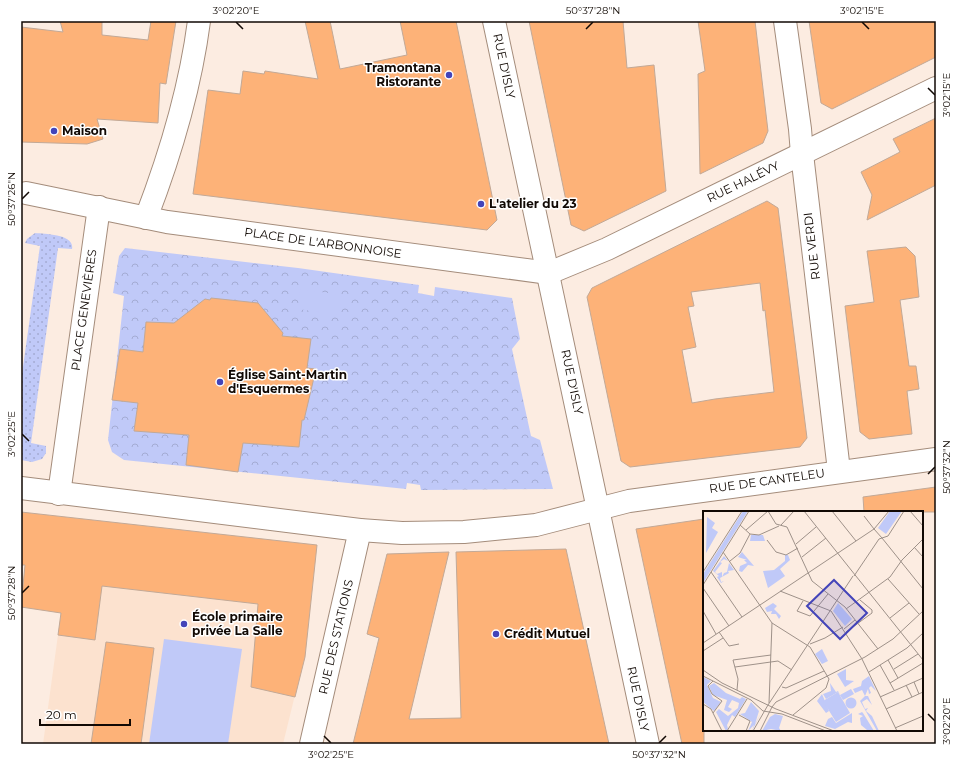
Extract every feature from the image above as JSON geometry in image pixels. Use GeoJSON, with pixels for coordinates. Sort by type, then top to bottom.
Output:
{"type":"FeatureCollection","features":[{"type":"Feature","properties":{"kind":"street"},"geometry":{"type":"LineString","coordinates":[[146,218],[177,130],[192,67],[200,21]]}},
{"type":"Feature","properties":{"kind":"street","name":"RUE D'ISLY"},"geometry":{"type":"LineString","coordinates":[[494,21],[549,273],[648,744]]}},
{"type":"Feature","properties":{"kind":"street","name":"RUE VERDI"},"geometry":{"type":"LineString","coordinates":[[785,21],[800,129],[839,471]]}},
{"type":"Feature","properties":{"kind":"street","name":"RUE HALÉVY"},"geometry":{"type":"LineString","coordinates":[[549,273],[589,257],[936,88]]}},
{"type":"Feature","properties":{"kind":"street"},"geometry":{"type":"LineString","coordinates":[[23,192],[99,207]]}},
{"type":"Feature","properties":{"kind":"street","name":"PLACE DE L'ARBONNOISE"},"geometry":{"type":"LineString","coordinates":[[99,207],[146,218],[549,273]]}},
{"type":"Feature","properties":{"kind":"street","name":"PLACE GENEVIÈRES"},"geometry":{"type":"LineString","coordinates":[[59,494],[99,207]]}},
{"type":"Feature","properties":{"kind":"street","name":"RUE DE CANTELEU"},"geometry":{"type":"LineString","coordinates":[[598,508],[629,501],[936,458]]}},
{"type":"Feature","properties":{"kind":"street"},"geometry":{"type":"LineString","coordinates":[[21,488],[59,494],[360,530],[402,533],[471,532],[536,524],[598,508]]}},
{"type":"Feature","properties":{"kind":"street","name":"RUE DES STATIONS"},"geometry":{"type":"LineString","coordinates":[[311,744],[360,530]]}},
{"type":"Feature","properties":{"kind":"shaded area","name":"École primaire privée La Salle"},"geometry":{"type":"Polygon","coordinates":[[[74,518],[317,545],[305,654],[283,744],[43,744],[74,518]]]}},
{"type":"Feature","properties":{"kind":"green space"},"geometry":{"type":"Polygon","coordinates":[[[35,233],[58,236],[69,240],[72,244],[72,249],[58,248],[31,443],[46,446],[46,453],[42,459],[32,462],[21,460],[21,381],[40,246],[25,243],[27,239],[35,233]]]}},
{"type":"Feature","properties":{"kind":"green space"},"geometry":{"type":"Polygon","coordinates":[[[125,248],[298,268],[419,285],[418,293],[434,296],[435,287],[512,298],[520,339],[512,349],[531,436],[540,440],[553,489],[421,490],[420,485],[407,483],[406,489],[124,460],[112,452],[108,440],[124,296],[113,293],[119,256],[125,248]]]}},
{"type":"Feature","properties":{"kind":"green space"},"geometry":{"type":"Polygon","coordinates":[[[300,289],[342,295],[339,315],[298,309],[300,289]]]}},
{"type":"Feature","properties":{"kind":"green space"},"geometry":{"type":"Polygon","coordinates":[[[164,639],[242,649],[228,744],[149,744],[164,639]]]}},
{"type":"Feature","properties":{"kind":"building"},"geometry":{"type":"Polygon","coordinates":[[[60,21],[102,21],[102,35],[148,40],[151,21],[176,21],[166,84],[160,83],[158,123],[97,119],[103,139],[87,144],[21,142],[21,27],[63,32],[60,21]]]}},
{"type":"Feature","properties":{"kind":"building"},"geometry":{"type":"Polygon","coordinates":[[[305,21],[330,21],[340,69],[407,55],[400,21],[456,21],[497,220],[487,230],[193,194],[208,90],[240,94],[243,71],[264,74],[265,71],[318,79],[305,21]]]}},
{"type":"Feature","properties":{"kind":"building"},"geometry":{"type":"Polygon","coordinates":[[[529,21],[623,21],[627,68],[654,65],[666,191],[584,231],[571,225],[529,21]]]}},
{"type":"Feature","properties":{"kind":"building"},"geometry":{"type":"Polygon","coordinates":[[[698,21],[755,21],[768,131],[763,143],[700,174],[698,74],[705,71],[698,21]]]}},
{"type":"Feature","properties":{"kind":"building"},"geometry":{"type":"Polygon","coordinates":[[[809,21],[936,21],[936,57],[832,109],[821,103],[809,21]]]}},
{"type":"Feature","properties":{"kind":"building"},"geometry":{"type":"Polygon","coordinates":[[[936,118],[936,185],[867,220],[872,195],[861,172],[900,152],[893,139],[936,118]]]}},
{"type":"Feature","properties":{"kind":"building"},"geometry":{"type":"Polygon","coordinates":[[[767,201],[778,208],[807,438],[800,447],[630,467],[621,461],[587,297],[592,288],[767,201]],[[760,283],[691,292],[694,306],[688,307],[696,347],[682,350],[692,403],[774,392],[765,310],[763,311],[760,283]]]}},
{"type":"Feature","properties":{"kind":"building"},"geometry":{"type":"Polygon","coordinates":[[[906,247],[915,256],[919,297],[900,300],[909,366],[916,366],[919,389],[907,391],[912,434],[869,439],[860,432],[845,306],[874,302],[867,251],[906,247]]]}},
{"type":"Feature","properties":{"kind":"building","name":"Église Saint-Martin d'Esquermes"},"geometry":{"type":"Polygon","coordinates":[[[211,298],[258,303],[283,333],[282,336],[311,339],[307,368],[316,369],[304,420],[302,420],[299,447],[243,443],[238,472],[186,465],[189,435],[134,431],[138,403],[112,400],[120,349],[143,352],[146,322],[174,323],[205,299],[210,300],[211,298]]]}},
{"type":"Feature","properties":{"kind":"building"},"geometry":{"type":"Polygon","coordinates":[[[936,487],[936,512],[864,511],[863,497],[936,487]]]}},
{"type":"Feature","properties":{"kind":"building"},"geometry":{"type":"Polygon","coordinates":[[[21,512],[317,545],[305,657],[295,697],[251,687],[258,604],[102,586],[95,640],[58,635],[61,613],[21,607],[25,565],[21,565],[21,512]]]}},
{"type":"Feature","properties":{"kind":"building"},"geometry":{"type":"Polygon","coordinates":[[[703,519],[704,744],[682,744],[636,529],[703,519]]]}},
{"type":"Feature","properties":{"kind":"building"},"geometry":{"type":"Polygon","coordinates":[[[566,549],[609,744],[353,744],[379,638],[367,634],[387,554],[449,552],[409,719],[461,718],[456,552],[566,549]]]}},
{"type":"Feature","properties":{"kind":"building"},"geometry":{"type":"Polygon","coordinates":[[[106,642],[154,648],[141,744],[91,744],[106,642]]]}},
{"type":"Feature","properties":{"kind":"place","name":"Tramontana Ristorante"},"geometry":{"type":"Point","coordinates":[449,75]}},
{"type":"Feature","properties":{"kind":"place","name":"Maison"},"geometry":{"type":"Point","coordinates":[54,131]}},
{"type":"Feature","properties":{"kind":"place","name":"L'atelier du 23"},"geometry":{"type":"Point","coordinates":[481,204]}},
{"type":"Feature","properties":{"kind":"place","name":"Église Saint-Martin d'Esquermes"},"geometry":{"type":"Point","coordinates":[220,382]}},
{"type":"Feature","properties":{"kind":"place","name":"École primaire privée La Salle"},"geometry":{"type":"Point","coordinates":[184,624]}},
{"type":"Feature","properties":{"kind":"place","name":"Crédit Mutuel"},"geometry":{"type":"Point","coordinates":[496,634]}}]}
